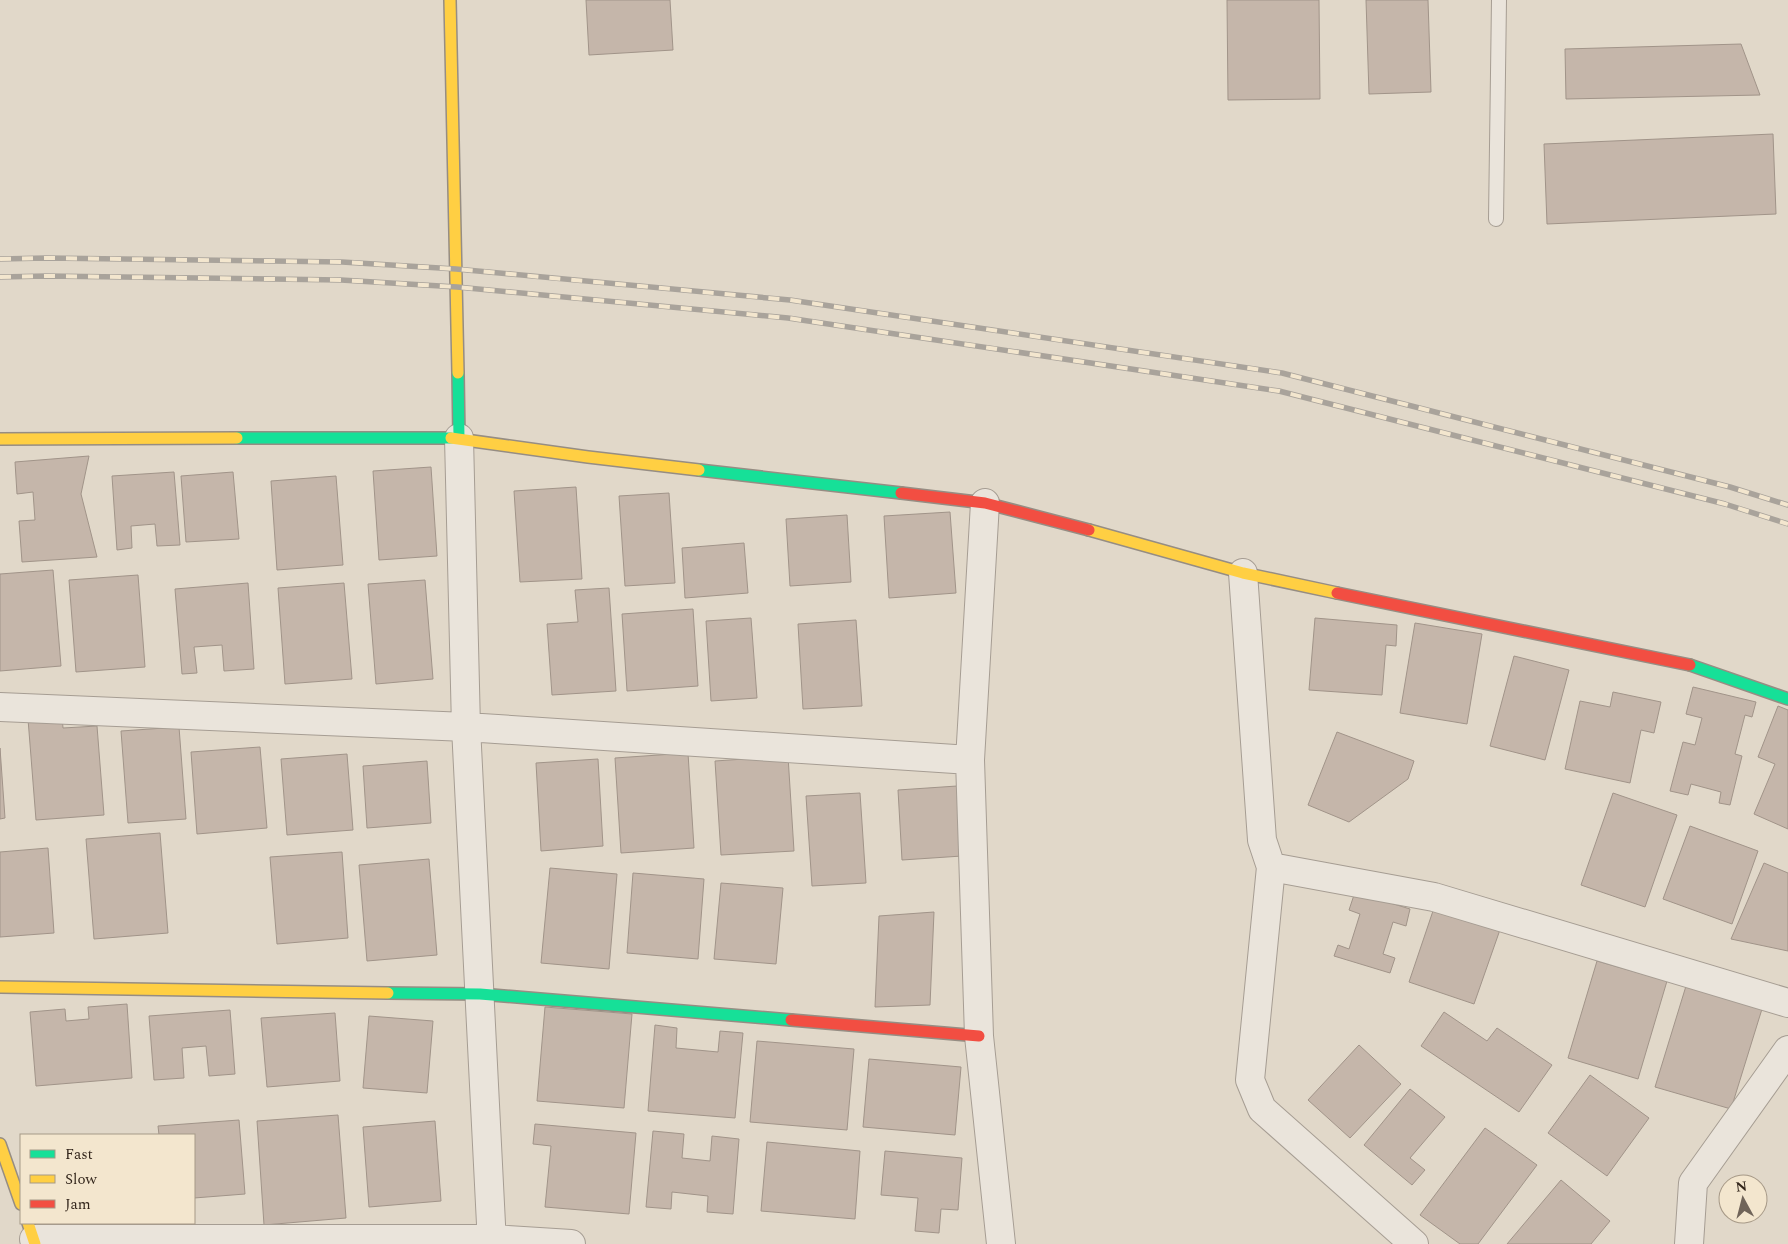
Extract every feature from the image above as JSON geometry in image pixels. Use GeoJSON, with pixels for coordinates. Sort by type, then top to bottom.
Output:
{"type":"FeatureCollection","features":[{"type":"Feature","properties":{"kind":"street"},"geometry":{"type":"LineString","coordinates":[[450,0],[466,727],[492,1241]]}},
{"type":"Feature","properties":{"kind":"street"},"geometry":{"type":"LineString","coordinates":[[0,439],[459,438],[588,457],[985,503],[1093,530],[1243,573],[1492,626],[1688,664],[1788,699]]}},
{"type":"Feature","properties":{"kind":"street"},"geometry":{"type":"LineString","coordinates":[[985,503],[970,760],[979,1036],[1001,1244]]}},
{"type":"Feature","properties":{"kind":"street"},"geometry":{"type":"LineString","coordinates":[[1243,573],[1262,840],[1271,867],[1250,1080],[1262,1109],[1414,1244]]}},
{"type":"Feature","properties":{"kind":"street"},"geometry":{"type":"LineString","coordinates":[[0,707],[466,727],[970,760]]}},
{"type":"Feature","properties":{"kind":"street"},"geometry":{"type":"LineString","coordinates":[[1271,867],[1434,897],[1788,1003]]}},
{"type":"Feature","properties":{"kind":"street"},"geometry":{"type":"LineString","coordinates":[[0,987],[480,994],[979,1036]]}},
{"type":"Feature","properties":{"kind":"street"},"geometry":{"type":"LineString","coordinates":[[1689,1244],[1694,1183],[1788,1050]]}},
{"type":"Feature","properties":{"kind":"street"},"geometry":{"type":"LineString","coordinates":[[0,1144],[20,1201]]}},
{"type":"Feature","properties":{"kind":"street"},"geometry":{"type":"LineString","coordinates":[[32,1235],[492,1241],[571,1244]]}},
{"type":"Feature","properties":{"kind":"lane"},"geometry":{"type":"LineString","coordinates":[[1496,219],[1499,0]]}},
{"type":"Feature","properties":{"kind":"building"},"geometry":{"type":"Polygon","coordinates":[[[586,0],[670,0],[673,50],[589,55],[586,0]]]}},
{"type":"Feature","properties":{"kind":"building"},"geometry":{"type":"Polygon","coordinates":[[[1227,0],[1319,0],[1320,99],[1228,100],[1227,0]]]}},
{"type":"Feature","properties":{"kind":"building"},"geometry":{"type":"Polygon","coordinates":[[[1366,0],[1428,0],[1431,92],[1369,94],[1366,0]]]}},
{"type":"Feature","properties":{"kind":"building"},"geometry":{"type":"Polygon","coordinates":[[[1741,44],[1760,95],[1566,99],[1565,49],[1741,44]]]}},
{"type":"Feature","properties":{"kind":"building"},"geometry":{"type":"Polygon","coordinates":[[[1773,134],[1776,214],[1547,224],[1544,144],[1773,134]]]}},
{"type":"Feature","properties":{"kind":"building"},"geometry":{"type":"Polygon","coordinates":[[[89,456],[81,494],[97,557],[22,562],[19,521],[35,520],[33,492],[17,494],[15,462],[89,456]]]}},
{"type":"Feature","properties":{"kind":"building"},"geometry":{"type":"Polygon","coordinates":[[[431,467],[437,556],[379,560],[373,471],[431,467]]]}},
{"type":"Feature","properties":{"kind":"building"},"geometry":{"type":"Polygon","coordinates":[[[174,472],[180,545],[157,546],[155,524],[131,526],[132,548],[117,550],[112,476],[174,472]]]}},
{"type":"Feature","properties":{"kind":"building"},"geometry":{"type":"Polygon","coordinates":[[[233,472],[239,539],[186,542],[181,476],[233,472]]]}},
{"type":"Feature","properties":{"kind":"building"},"geometry":{"type":"Polygon","coordinates":[[[336,476],[343,565],[277,570],[271,481],[336,476]]]}},
{"type":"Feature","properties":{"kind":"building"},"geometry":{"type":"Polygon","coordinates":[[[576,487],[582,579],[520,582],[514,491],[576,487]]]}},
{"type":"Feature","properties":{"kind":"building"},"geometry":{"type":"Polygon","coordinates":[[[669,493],[675,583],[625,586],[619,496],[669,493]]]}},
{"type":"Feature","properties":{"kind":"building"},"geometry":{"type":"Polygon","coordinates":[[[950,512],[956,593],[889,598],[884,516],[950,512]]]}},
{"type":"Feature","properties":{"kind":"building"},"geometry":{"type":"Polygon","coordinates":[[[847,515],[851,582],[790,586],[786,519],[847,515]]]}},
{"type":"Feature","properties":{"kind":"building"},"geometry":{"type":"Polygon","coordinates":[[[744,543],[748,593],[685,598],[682,548],[744,543]]]}},
{"type":"Feature","properties":{"kind":"building"},"geometry":{"type":"Polygon","coordinates":[[[53,570],[61,666],[0,671],[0,574],[53,570]]]}},
{"type":"Feature","properties":{"kind":"building"},"geometry":{"type":"Polygon","coordinates":[[[138,575],[145,667],[76,672],[69,580],[138,575]]]}},
{"type":"Feature","properties":{"kind":"building"},"geometry":{"type":"Polygon","coordinates":[[[425,580],[433,679],[376,684],[368,584],[425,580]]]}},
{"type":"Feature","properties":{"kind":"building"},"geometry":{"type":"Polygon","coordinates":[[[248,583],[254,669],[224,671],[222,645],[194,647],[197,673],[182,674],[175,589],[248,583]]]}},
{"type":"Feature","properties":{"kind":"building"},"geometry":{"type":"Polygon","coordinates":[[[344,583],[352,679],[285,684],[278,588],[344,583]]]}},
{"type":"Feature","properties":{"kind":"building"},"geometry":{"type":"Polygon","coordinates":[[[609,588],[616,691],[552,695],[547,624],[578,622],[575,590],[609,588]]]}},
{"type":"Feature","properties":{"kind":"building"},"geometry":{"type":"Polygon","coordinates":[[[693,609],[698,686],[627,691],[622,614],[693,609]]]}},
{"type":"Feature","properties":{"kind":"building"},"geometry":{"type":"Polygon","coordinates":[[[751,618],[757,698],[711,701],[706,621],[751,618]]]}},
{"type":"Feature","properties":{"kind":"building"},"geometry":{"type":"Polygon","coordinates":[[[1315,618],[1397,625],[1396,646],[1386,645],[1382,695],[1309,690],[1315,618]]]}},
{"type":"Feature","properties":{"kind":"building"},"geometry":{"type":"Polygon","coordinates":[[[856,620],[862,706],[803,709],[798,624],[856,620]]]}},
{"type":"Feature","properties":{"kind":"building"},"geometry":{"type":"Polygon","coordinates":[[[1415,623],[1482,634],[1467,724],[1400,713],[1415,623]]]}},
{"type":"Feature","properties":{"kind":"building"},"geometry":{"type":"Polygon","coordinates":[[[1514,656],[1569,670],[1545,760],[1490,746],[1514,656]]]}},
{"type":"Feature","properties":{"kind":"building"},"geometry":{"type":"Polygon","coordinates":[[[1693,687],[1756,702],[1752,717],[1745,715],[1735,754],[1742,756],[1730,805],[1719,803],[1721,792],[1691,784],[1688,795],[1670,791],[1683,742],[1695,745],[1702,718],[1686,714],[1693,687]]]}},
{"type":"Feature","properties":{"kind":"building"},"geometry":{"type":"Polygon","coordinates":[[[1613,692],[1661,702],[1654,733],[1641,730],[1630,783],[1565,769],[1580,701],[1610,707],[1613,692]]]}},
{"type":"Feature","properties":{"kind":"building"},"geometry":{"type":"Polygon","coordinates":[[[1778,706],[1788,710],[1788,829],[1754,814],[1775,764],[1758,757],[1778,706]]]}},
{"type":"Feature","properties":{"kind":"building"},"geometry":{"type":"Polygon","coordinates":[[[62,716],[63,728],[97,726],[104,815],[36,820],[28,719],[62,716]]]}},
{"type":"Feature","properties":{"kind":"building"},"geometry":{"type":"Polygon","coordinates":[[[179,727],[186,819],[128,823],[121,731],[179,727]]]}},
{"type":"Feature","properties":{"kind":"building"},"geometry":{"type":"Polygon","coordinates":[[[1337,732],[1414,761],[1408,779],[1349,822],[1308,805],[1337,732]]]}},
{"type":"Feature","properties":{"kind":"building"},"geometry":{"type":"Polygon","coordinates":[[[260,747],[267,828],[197,834],[191,752],[260,747]]]}},
{"type":"Feature","properties":{"kind":"building"},"geometry":{"type":"Polygon","coordinates":[[[0,748],[5,818],[0,819],[0,748]]]}},
{"type":"Feature","properties":{"kind":"building"},"geometry":{"type":"Polygon","coordinates":[[[688,753],[694,848],[621,853],[615,758],[688,753]]]}},
{"type":"Feature","properties":{"kind":"building"},"geometry":{"type":"Polygon","coordinates":[[[347,754],[353,830],[287,835],[281,759],[347,754]]]}},
{"type":"Feature","properties":{"kind":"building"},"geometry":{"type":"Polygon","coordinates":[[[788,756],[794,851],[721,855],[715,761],[788,756]]]}},
{"type":"Feature","properties":{"kind":"building"},"geometry":{"type":"Polygon","coordinates":[[[598,759],[603,846],[541,851],[536,763],[598,759]]]}},
{"type":"Feature","properties":{"kind":"building"},"geometry":{"type":"Polygon","coordinates":[[[427,761],[431,823],[367,828],[363,766],[427,761]]]}},
{"type":"Feature","properties":{"kind":"building"},"geometry":{"type":"Polygon","coordinates":[[[957,786],[962,856],[902,860],[898,790],[957,786]]]}},
{"type":"Feature","properties":{"kind":"building"},"geometry":{"type":"Polygon","coordinates":[[[860,793],[866,883],[812,886],[806,796],[860,793]]]}},
{"type":"Feature","properties":{"kind":"building"},"geometry":{"type":"Polygon","coordinates":[[[1613,793],[1677,815],[1645,907],[1581,885],[1613,793]]]}},
{"type":"Feature","properties":{"kind":"building"},"geometry":{"type":"Polygon","coordinates":[[[1690,826],[1758,851],[1732,924],[1663,899],[1690,826]]]}},
{"type":"Feature","properties":{"kind":"building"},"geometry":{"type":"Polygon","coordinates":[[[160,833],[168,933],[94,939],[86,839],[160,833]]]}},
{"type":"Feature","properties":{"kind":"building"},"geometry":{"type":"Polygon","coordinates":[[[48,848],[54,933],[0,937],[0,852],[48,848]]]}},
{"type":"Feature","properties":{"kind":"building"},"geometry":{"type":"Polygon","coordinates":[[[342,852],[348,938],[277,944],[270,857],[342,852]]]}},
{"type":"Feature","properties":{"kind":"building"},"geometry":{"type":"Polygon","coordinates":[[[429,859],[437,955],[367,961],[359,865],[429,859]]]}},
{"type":"Feature","properties":{"kind":"building"},"geometry":{"type":"Polygon","coordinates":[[[1764,863],[1788,873],[1788,951],[1731,939],[1764,863]]]}},
{"type":"Feature","properties":{"kind":"building"},"geometry":{"type":"Polygon","coordinates":[[[550,868],[617,874],[609,969],[541,963],[550,868]]]}},
{"type":"Feature","properties":{"kind":"building"},"geometry":{"type":"Polygon","coordinates":[[[633,873],[704,879],[698,959],[627,953],[633,873]]]}},
{"type":"Feature","properties":{"kind":"building"},"geometry":{"type":"Polygon","coordinates":[[[721,883],[783,888],[776,964],[714,959],[721,883]]]}},
{"type":"Feature","properties":{"kind":"building"},"geometry":{"type":"Polygon","coordinates":[[[1355,892],[1410,909],[1406,926],[1393,922],[1383,954],[1395,958],[1390,973],[1334,956],[1338,945],[1349,949],[1360,914],[1349,910],[1355,892]]]}},
{"type":"Feature","properties":{"kind":"building"},"geometry":{"type":"Polygon","coordinates":[[[1436,902],[1502,924],[1474,1004],[1409,982],[1436,902]]]}},
{"type":"Feature","properties":{"kind":"building"},"geometry":{"type":"Polygon","coordinates":[[[934,912],[930,1005],[875,1007],[879,916],[934,912]]]}},
{"type":"Feature","properties":{"kind":"building"},"geometry":{"type":"Polygon","coordinates":[[[1597,961],[1667,981],[1638,1079],[1568,1058],[1597,961]]]}},
{"type":"Feature","properties":{"kind":"building"},"geometry":{"type":"Polygon","coordinates":[[[1686,986],[1762,1009],[1731,1109],[1655,1087],[1686,986]]]}},
{"type":"Feature","properties":{"kind":"building"},"geometry":{"type":"Polygon","coordinates":[[[127,1004],[132,1078],[36,1086],[30,1012],[65,1009],[66,1021],[89,1019],[88,1007],[127,1004]]]}},
{"type":"Feature","properties":{"kind":"building"},"geometry":{"type":"Polygon","coordinates":[[[545,1007],[632,1014],[624,1108],[537,1101],[545,1007]]]}},
{"type":"Feature","properties":{"kind":"building"},"geometry":{"type":"Polygon","coordinates":[[[230,1010],[235,1074],[209,1076],[206,1046],[182,1048],[184,1078],[154,1080],[149,1016],[230,1010]]]}},
{"type":"Feature","properties":{"kind":"building"},"geometry":{"type":"Polygon","coordinates":[[[1444,1012],[1487,1041],[1497,1028],[1552,1065],[1519,1112],[1421,1046],[1444,1012]]]}},
{"type":"Feature","properties":{"kind":"building"},"geometry":{"type":"Polygon","coordinates":[[[335,1013],[340,1081],[267,1087],[261,1018],[335,1013]]]}},
{"type":"Feature","properties":{"kind":"building"},"geometry":{"type":"Polygon","coordinates":[[[369,1016],[433,1021],[427,1093],[363,1088],[369,1016]]]}},
{"type":"Feature","properties":{"kind":"building"},"geometry":{"type":"Polygon","coordinates":[[[655,1025],[677,1028],[676,1048],[718,1052],[720,1031],[743,1033],[735,1118],[648,1111],[655,1025]]]}},
{"type":"Feature","properties":{"kind":"building"},"geometry":{"type":"Polygon","coordinates":[[[757,1041],[854,1049],[847,1130],[750,1122],[757,1041]]]}},
{"type":"Feature","properties":{"kind":"building"},"geometry":{"type":"Polygon","coordinates":[[[1359,1045],[1401,1084],[1350,1138],[1308,1100],[1359,1045]]]}},
{"type":"Feature","properties":{"kind":"building"},"geometry":{"type":"Polygon","coordinates":[[[869,1059],[961,1067],[955,1135],[863,1127],[869,1059]]]}},
{"type":"Feature","properties":{"kind":"building"},"geometry":{"type":"Polygon","coordinates":[[[1590,1075],[1649,1118],[1607,1176],[1548,1133],[1590,1075]]]}},
{"type":"Feature","properties":{"kind":"building"},"geometry":{"type":"Polygon","coordinates":[[[1410,1089],[1445,1117],[1410,1158],[1425,1170],[1412,1185],[1364,1145],[1410,1089]]]}},
{"type":"Feature","properties":{"kind":"building"},"geometry":{"type":"Polygon","coordinates":[[[338,1115],[346,1218],[264,1225],[257,1121],[338,1115]]]}},
{"type":"Feature","properties":{"kind":"building"},"geometry":{"type":"Polygon","coordinates":[[[239,1120],[245,1194],[195,1198],[195,1134],[159,1134],[158,1126],[239,1120]]]}},
{"type":"Feature","properties":{"kind":"building"},"geometry":{"type":"Polygon","coordinates":[[[435,1121],[441,1201],[369,1207],[363,1127],[435,1121]]]}},
{"type":"Feature","properties":{"kind":"building"},"geometry":{"type":"Polygon","coordinates":[[[535,1124],[636,1133],[629,1214],[545,1207],[551,1146],[533,1144],[535,1124]]]}},
{"type":"Feature","properties":{"kind":"building"},"geometry":{"type":"Polygon","coordinates":[[[1485,1128],[1537,1165],[1478,1244],[1460,1244],[1420,1215],[1485,1128]]]}},
{"type":"Feature","properties":{"kind":"building"},"geometry":{"type":"Polygon","coordinates":[[[653,1131],[684,1134],[682,1158],[710,1161],[712,1136],[739,1139],[733,1214],[707,1212],[708,1196],[672,1192],[671,1209],[646,1207],[653,1131]]]}},
{"type":"Feature","properties":{"kind":"building"},"geometry":{"type":"Polygon","coordinates":[[[767,1142],[860,1151],[855,1219],[761,1211],[767,1142]]]}},
{"type":"Feature","properties":{"kind":"building"},"geometry":{"type":"Polygon","coordinates":[[[885,1151],[962,1158],[958,1210],[941,1209],[939,1233],[915,1231],[918,1198],[881,1195],[885,1151]]]}},
{"type":"Feature","properties":{"kind":"building"},"geometry":{"type":"Polygon","coordinates":[[[1561,1180],[1610,1221],[1591,1244],[1507,1244],[1561,1180]]]}},
{"type":"Feature","properties":{"kind":"railway"},"geometry":{"type":"LineString","coordinates":[[0,259],[342,262],[456,269],[790,300],[1282,373],[1730,487],[1788,505]]}},
{"type":"Feature","properties":{"kind":"railway"},"geometry":{"type":"LineString","coordinates":[[0,277],[341,280],[457,287],[788,318],[1279,391],[1725,504],[1788,524]]}},
{"type":"Feature","properties":{"kind":"traffic: fast"},"geometry":{"type":"LineString","coordinates":[[458,373],[459,438]]}},
{"type":"Feature","properties":{"kind":"traffic: fast"},"geometry":{"type":"LineString","coordinates":[[237,438],[451,438]]}},
{"type":"Feature","properties":{"kind":"traffic: fast"},"geometry":{"type":"LineString","coordinates":[[699,470],[901,493]]}},
{"type":"Feature","properties":{"kind":"traffic: fast"},"geometry":{"type":"LineString","coordinates":[[1690,665],[1788,699]]}},
{"type":"Feature","properties":{"kind":"traffic: fast"},"geometry":{"type":"LineString","coordinates":[[388,993],[480,994],[791,1020]]}},
{"type":"Feature","properties":{"kind":"traffic: slow"},"geometry":{"type":"LineString","coordinates":[[450,0],[458,373]]}},
{"type":"Feature","properties":{"kind":"traffic: slow"},"geometry":{"type":"LineString","coordinates":[[0,439],[237,438]]}},
{"type":"Feature","properties":{"kind":"traffic: slow"},"geometry":{"type":"LineString","coordinates":[[451,438],[699,470]]}},
{"type":"Feature","properties":{"kind":"traffic: slow"},"geometry":{"type":"LineString","coordinates":[[1089,530],[1243,573],[1337,593]]}},
{"type":"Feature","properties":{"kind":"traffic: slow"},"geometry":{"type":"LineString","coordinates":[[0,987],[388,993]]}},
{"type":"Feature","properties":{"kind":"traffic: slow"},"geometry":{"type":"LineString","coordinates":[[0,1144],[20,1201]]}},
{"type":"Feature","properties":{"kind":"traffic: slow"},"geometry":{"type":"LineString","coordinates":[[28,1224],[35,1244]]}},
{"type":"Feature","properties":{"kind":"traffic: jam"},"geometry":{"type":"LineString","coordinates":[[901,493],[985,503],[1089,530]]}},
{"type":"Feature","properties":{"kind":"traffic: jam"},"geometry":{"type":"LineString","coordinates":[[1337,593],[1690,665]]}},
{"type":"Feature","properties":{"kind":"traffic: jam"},"geometry":{"type":"LineString","coordinates":[[791,1020],[979,1036]]}}]}
